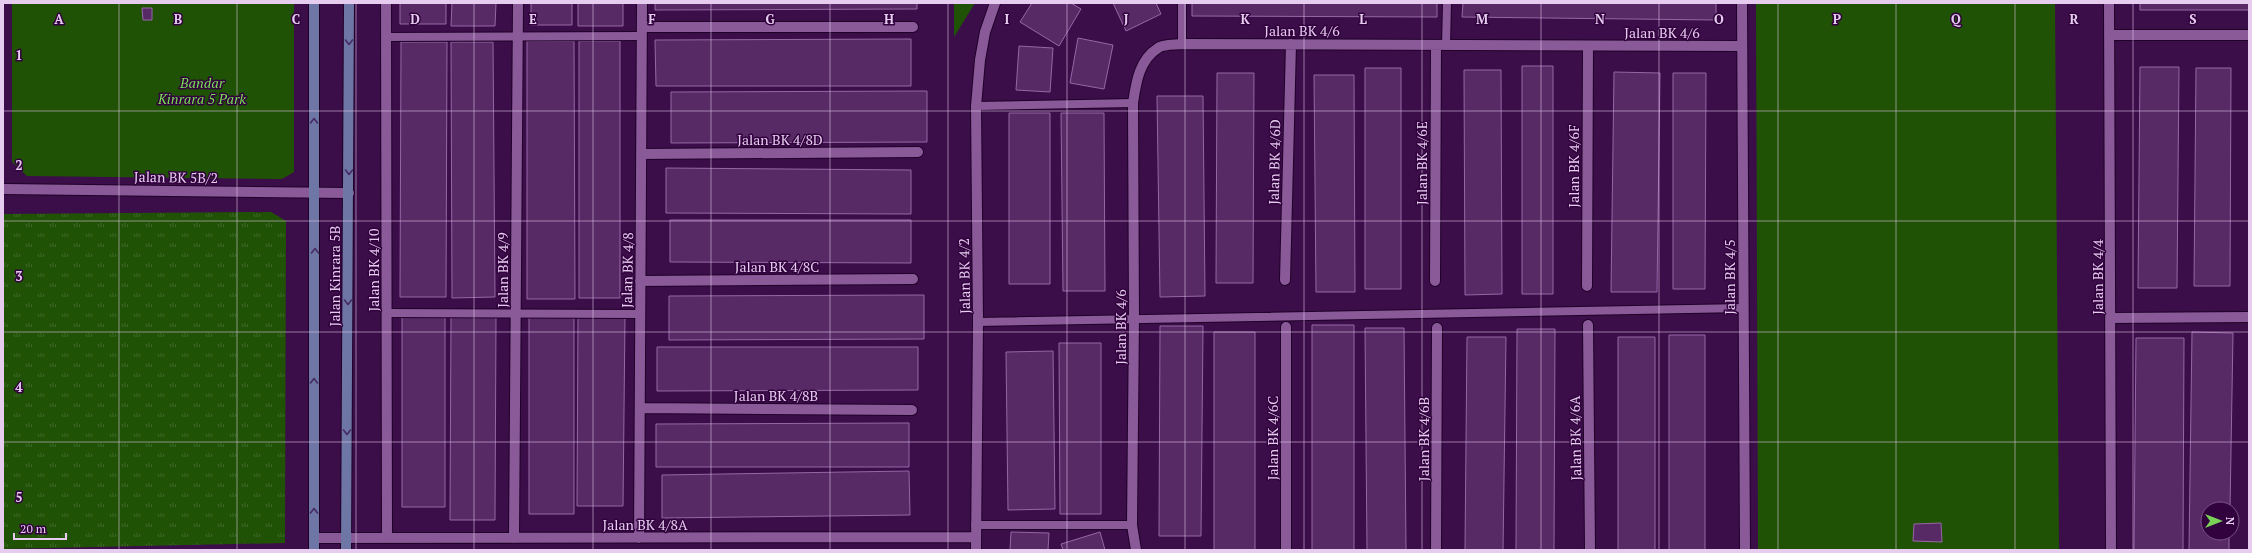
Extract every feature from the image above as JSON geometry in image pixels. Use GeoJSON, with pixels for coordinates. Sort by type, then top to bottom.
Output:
{"type":"FeatureCollection","features":[{"type":"Feature","properties":{"kind":"street","name":"Jalan Kinrara 5B"},"geometry":{"type":"LineString","coordinates":[[314,3],[314,550]]}},
{"type":"Feature","properties":{"kind":"street","name":"Jalan Kinrara 5B"},"geometry":{"type":"LineString","coordinates":[[346,550],[349,3]]}},
{"type":"Feature","properties":{"kind":"street","name":"Jalan BK 4/10"},"geometry":{"type":"LineString","coordinates":[[386,3],[387,538]]}},
{"type":"Feature","properties":{"kind":"street","name":"Jalan BK 4/9"},"geometry":{"type":"LineString","coordinates":[[514,538],[518,3]]}},
{"type":"Feature","properties":{"kind":"street","name":"Jalan BK 4/8"},"geometry":{"type":"LineString","coordinates":[[639,538],[642,3]]}},
{"type":"Feature","properties":{"kind":"street","name":"Jalan BK 4/2"},"geometry":{"type":"LineString","coordinates":[[976,550],[975,525],[978,322],[976,106],[980,60],[985,32],[995,3]]}},
{"type":"Feature","properties":{"kind":"street","name":"Jalan BK 4/5"},"geometry":{"type":"LineString","coordinates":[[1742,3],[1745,550]]}},
{"type":"Feature","properties":{"kind":"street","name":"Jalan BK 4/4"},"geometry":{"type":"LineString","coordinates":[[2109,3],[2111,550]]}},
{"type":"Feature","properties":{"kind":"street"},"geometry":{"type":"LineString","coordinates":[[642,32],[913,27]]}},
{"type":"Feature","properties":{"kind":"street"},"geometry":{"type":"LineString","coordinates":[[2109,35],[2249,35]]}},
{"type":"Feature","properties":{"kind":"street","name":"Jalan BK 4/6"},"geometry":{"type":"LineString","coordinates":[[1136,550],[1132,525],[1134,319],[1133,103],[1136,81],[1144,62],[1158,47],[1182,44],[1742,46]]}},
{"type":"Feature","properties":{"kind":"street","name":"Jalan BK 4/6D"},"geometry":{"type":"LineString","coordinates":[[1285,280],[1291,44]]}},
{"type":"Feature","properties":{"kind":"street","name":"Jalan BK 4/6E"},"geometry":{"type":"LineString","coordinates":[[1435,281],[1441,45]]}},
{"type":"Feature","properties":{"kind":"street","name":"Jalan BK 4/6F"},"geometry":{"type":"LineString","coordinates":[[1587,286],[1588,46]]}},
{"type":"Feature","properties":{"kind":"street","name":"Jalan BK 4/8D"},"geometry":{"type":"LineString","coordinates":[[641,154],[918,152]]}},
{"type":"Feature","properties":{"kind":"street","name":"Jalan BK 5B/2"},"geometry":{"type":"LineString","coordinates":[[3,189],[349,192]]}},
{"type":"Feature","properties":{"kind":"street","name":"Jalan BK 4/8C"},"geometry":{"type":"LineString","coordinates":[[640,281],[914,279]]}},
{"type":"Feature","properties":{"kind":"street"},"geometry":{"type":"LineString","coordinates":[[2111,318],[2249,317]]}},
{"type":"Feature","properties":{"kind":"street","name":"Jalan BK 4/6A"},"geometry":{"type":"LineString","coordinates":[[1588,325],[1590,550]]}},
{"type":"Feature","properties":{"kind":"street","name":"Jalan BK 4/6C"},"geometry":{"type":"LineString","coordinates":[[1286,327],[1286,550]]}},
{"type":"Feature","properties":{"kind":"street","name":"Jalan BK 4/6B"},"geometry":{"type":"LineString","coordinates":[[1436,550],[1437,328]]}},
{"type":"Feature","properties":{"kind":"street","name":"Jalan BK 4/8B"},"geometry":{"type":"LineString","coordinates":[[640,408],[912,410]]}},
{"type":"Feature","properties":{"kind":"street","name":"Jalan BK 4/8A"},"geometry":{"type":"LineString","coordinates":[[314,538],[975,537]]}},
{"type":"Feature","properties":{"kind":"lane"},"geometry":{"type":"LineString","coordinates":[[1182,3],[1182,44]]}},
{"type":"Feature","properties":{"kind":"lane"},"geometry":{"type":"LineString","coordinates":[[1441,45],[1447,3]]}},
{"type":"Feature","properties":{"kind":"lane"},"geometry":{"type":"LineString","coordinates":[[386,37],[517,37],[642,32]]}},
{"type":"Feature","properties":{"kind":"lane"},"geometry":{"type":"LineString","coordinates":[[976,106],[1133,103]]}},
{"type":"Feature","properties":{"kind":"lane"},"geometry":{"type":"LineString","coordinates":[[978,322],[1744,308]]}},
{"type":"Feature","properties":{"kind":"lane"},"geometry":{"type":"LineString","coordinates":[[387,313],[640,314]]}},
{"type":"Feature","properties":{"kind":"lane"},"geometry":{"type":"LineString","coordinates":[[975,525],[1132,525]]}},
{"type":"Feature","properties":{"kind":"green space","name":"Bandar Kinrara 5 Park"},"geometry":{"type":"Polygon","coordinates":[[[12,3],[294,3],[294,172],[282,179],[27,176],[12,162],[12,3]]]}},
{"type":"Feature","properties":{"kind":"green space"},"geometry":{"type":"Polygon","coordinates":[[[954,3],[975,3],[954,37],[954,3]]]}},
{"type":"Feature","properties":{"kind":"green space"},"geometry":{"type":"Polygon","coordinates":[[[1756,3],[2055,3],[2059,550],[1758,550],[1756,3]]]}},
{"type":"Feature","properties":{"kind":"green space"},"geometry":{"type":"Polygon","coordinates":[[[271,212],[286,221],[285,543],[3,549],[3,214],[271,212]]]}},
{"type":"Feature","properties":{"kind":"building"},"geometry":{"type":"Polygon","coordinates":[[[400,3],[446,3],[446,24],[400,24],[400,3]]]}},
{"type":"Feature","properties":{"kind":"building"},"geometry":{"type":"Polygon","coordinates":[[[452,3],[496,3],[495,26],[451,26],[452,3]]]}},
{"type":"Feature","properties":{"kind":"building"},"geometry":{"type":"Polygon","coordinates":[[[531,3],[572,3],[572,25],[531,25],[531,3]]]}},
{"type":"Feature","properties":{"kind":"building"},"geometry":{"type":"Polygon","coordinates":[[[578,3],[623,3],[623,26],[578,26],[578,3]]]}},
{"type":"Feature","properties":{"kind":"building"},"geometry":{"type":"Polygon","coordinates":[[[655,3],[917,3],[917,9],[655,10],[655,3]]]}},
{"type":"Feature","properties":{"kind":"building"},"geometry":{"type":"Polygon","coordinates":[[[1032,3],[1071,3],[1081,9],[1059,46],[1020,22],[1032,3]]]}},
{"type":"Feature","properties":{"kind":"building"},"geometry":{"type":"Polygon","coordinates":[[[1113,3],[1156,3],[1161,14],[1126,31],[1113,3]]]}},
{"type":"Feature","properties":{"kind":"building"},"geometry":{"type":"Polygon","coordinates":[[[1192,3],[1437,3],[1437,17],[1192,16],[1192,3]]]}},
{"type":"Feature","properties":{"kind":"building"},"geometry":{"type":"Polygon","coordinates":[[[1463,3],[1716,3],[1716,20],[1462,17],[1463,3]]]}},
{"type":"Feature","properties":{"kind":"building"},"geometry":{"type":"Polygon","coordinates":[[[2140,3],[2249,3],[2249,10],[2140,10],[2140,3]]]}},
{"type":"Feature","properties":{"kind":"building"},"geometry":{"type":"Polygon","coordinates":[[[142,8],[152,8],[152,20],[143,20],[142,8]]]}},
{"type":"Feature","properties":{"kind":"building"},"geometry":{"type":"Polygon","coordinates":[[[1078,38],[1113,45],[1104,89],[1070,83],[1078,38]]]}},
{"type":"Feature","properties":{"kind":"building"},"geometry":{"type":"Polygon","coordinates":[[[911,39],[911,86],[656,86],[655,40],[911,39]]]}},
{"type":"Feature","properties":{"kind":"building"},"geometry":{"type":"Polygon","coordinates":[[[527,41],[574,41],[575,299],[527,299],[527,41]]]}},
{"type":"Feature","properties":{"kind":"building"},"geometry":{"type":"Polygon","coordinates":[[[579,41],[620,41],[620,298],[579,298],[579,41]]]}},
{"type":"Feature","properties":{"kind":"building"},"geometry":{"type":"Polygon","coordinates":[[[401,42],[447,42],[446,297],[400,297],[401,42]]]}},
{"type":"Feature","properties":{"kind":"building"},"geometry":{"type":"Polygon","coordinates":[[[451,42],[493,42],[495,297],[452,298],[451,42]]]}},
{"type":"Feature","properties":{"kind":"building"},"geometry":{"type":"Polygon","coordinates":[[[1019,46],[1053,48],[1050,92],[1016,90],[1019,46]]]}},
{"type":"Feature","properties":{"kind":"building"},"geometry":{"type":"Polygon","coordinates":[[[1522,66],[1553,66],[1553,294],[1522,294],[1522,66]]]}},
{"type":"Feature","properties":{"kind":"building"},"geometry":{"type":"Polygon","coordinates":[[[2140,67],[2179,67],[2177,288],[2138,288],[2140,67]]]}},
{"type":"Feature","properties":{"kind":"building"},"geometry":{"type":"Polygon","coordinates":[[[1365,68],[1401,68],[1401,289],[1365,289],[1365,68]]]}},
{"type":"Feature","properties":{"kind":"building"},"geometry":{"type":"Polygon","coordinates":[[[2196,68],[2231,68],[2230,286],[2194,286],[2196,68]]]}},
{"type":"Feature","properties":{"kind":"building"},"geometry":{"type":"Polygon","coordinates":[[[1464,70],[1501,70],[1502,294],[1465,295],[1464,70]]]}},
{"type":"Feature","properties":{"kind":"building"},"geometry":{"type":"Polygon","coordinates":[[[1614,72],[1660,73],[1657,292],[1611,292],[1614,72]]]}},
{"type":"Feature","properties":{"kind":"building"},"geometry":{"type":"Polygon","coordinates":[[[1217,73],[1254,73],[1253,283],[1216,283],[1217,73]]]}},
{"type":"Feature","properties":{"kind":"building"},"geometry":{"type":"Polygon","coordinates":[[[1673,73],[1706,73],[1705,289],[1673,289],[1673,73]]]}},
{"type":"Feature","properties":{"kind":"building"},"geometry":{"type":"Polygon","coordinates":[[[1314,75],[1354,75],[1355,292],[1316,292],[1314,75]]]}},
{"type":"Feature","properties":{"kind":"building"},"geometry":{"type":"Polygon","coordinates":[[[927,91],[927,142],[671,143],[671,92],[927,91]]]}},
{"type":"Feature","properties":{"kind":"building"},"geometry":{"type":"Polygon","coordinates":[[[1157,96],[1203,96],[1205,296],[1160,297],[1157,96]]]}},
{"type":"Feature","properties":{"kind":"building"},"geometry":{"type":"Polygon","coordinates":[[[1009,113],[1050,113],[1050,284],[1009,284],[1009,113]]]}},
{"type":"Feature","properties":{"kind":"building"},"geometry":{"type":"Polygon","coordinates":[[[1061,113],[1104,113],[1105,291],[1063,291],[1061,113]]]}},
{"type":"Feature","properties":{"kind":"building"},"geometry":{"type":"Polygon","coordinates":[[[666,168],[911,170],[911,214],[666,213],[666,168]]]}},
{"type":"Feature","properties":{"kind":"building"},"geometry":{"type":"Polygon","coordinates":[[[670,220],[911,220],[911,263],[670,262],[670,220]]]}},
{"type":"Feature","properties":{"kind":"building"},"geometry":{"type":"Polygon","coordinates":[[[924,295],[924,339],[669,340],[669,296],[924,295]]]}},
{"type":"Feature","properties":{"kind":"building"},"geometry":{"type":"Polygon","coordinates":[[[529,314],[574,314],[574,514],[529,514],[529,314]]]}},
{"type":"Feature","properties":{"kind":"building"},"geometry":{"type":"Polygon","coordinates":[[[451,316],[496,317],[495,520],[450,520],[451,316]]]}},
{"type":"Feature","properties":{"kind":"building"},"geometry":{"type":"Polygon","coordinates":[[[578,316],[625,316],[623,506],[577,506],[578,316]]]}},
{"type":"Feature","properties":{"kind":"building"},"geometry":{"type":"Polygon","coordinates":[[[402,317],[445,317],[445,507],[402,507],[402,317]]]}},
{"type":"Feature","properties":{"kind":"building"},"geometry":{"type":"Polygon","coordinates":[[[1312,325],[1354,325],[1354,550],[1312,550],[1312,325]]]}},
{"type":"Feature","properties":{"kind":"building"},"geometry":{"type":"Polygon","coordinates":[[[1160,326],[1203,326],[1201,536],[1159,536],[1160,326]]]}},
{"type":"Feature","properties":{"kind":"building"},"geometry":{"type":"Polygon","coordinates":[[[1365,328],[1404,328],[1406,550],[1367,550],[1365,328]]]}},
{"type":"Feature","properties":{"kind":"building"},"geometry":{"type":"Polygon","coordinates":[[[1517,329],[1555,329],[1554,550],[1516,550],[1517,329]]]}},
{"type":"Feature","properties":{"kind":"building"},"geometry":{"type":"Polygon","coordinates":[[[1214,332],[1255,332],[1255,550],[1214,550],[1214,332]]]}},
{"type":"Feature","properties":{"kind":"building"},"geometry":{"type":"Polygon","coordinates":[[[2192,332],[2233,333],[2230,501],[2200,501],[2200,541],[2229,541],[2229,550],[2189,550],[2192,332]]]}},
{"type":"Feature","properties":{"kind":"building"},"geometry":{"type":"Polygon","coordinates":[[[1669,335],[1705,335],[1705,550],[1669,550],[1669,335]]]}},
{"type":"Feature","properties":{"kind":"building"},"geometry":{"type":"Polygon","coordinates":[[[1467,337],[1506,337],[1503,550],[1465,550],[1467,337]]]}},
{"type":"Feature","properties":{"kind":"building"},"geometry":{"type":"Polygon","coordinates":[[[1618,337],[1655,337],[1655,550],[1618,550],[1618,337]]]}},
{"type":"Feature","properties":{"kind":"building"},"geometry":{"type":"Polygon","coordinates":[[[2136,338],[2184,338],[2183,550],[2134,550],[2136,338]]]}},
{"type":"Feature","properties":{"kind":"building"},"geometry":{"type":"Polygon","coordinates":[[[1059,343],[1101,343],[1101,514],[1060,514],[1059,343]]]}},
{"type":"Feature","properties":{"kind":"building"},"geometry":{"type":"Polygon","coordinates":[[[657,347],[918,347],[918,390],[657,391],[657,347]]]}},
{"type":"Feature","properties":{"kind":"building"},"geometry":{"type":"Polygon","coordinates":[[[1053,351],[1055,509],[1008,510],[1006,352],[1053,351]]]}},
{"type":"Feature","properties":{"kind":"building"},"geometry":{"type":"Polygon","coordinates":[[[909,423],[909,467],[656,467],[656,424],[909,423]]]}},
{"type":"Feature","properties":{"kind":"building"},"geometry":{"type":"Polygon","coordinates":[[[909,471],[910,515],[662,518],[662,475],[909,471]]]}},
{"type":"Feature","properties":{"kind":"building"},"geometry":{"type":"Polygon","coordinates":[[[1941,523],[1942,542],[1913,541],[1914,524],[1941,523]]]}},
{"type":"Feature","properties":{"kind":"building"},"geometry":{"type":"Polygon","coordinates":[[[1011,532],[1049,533],[1048,550],[1010,550],[1011,532]]]}},
{"type":"Feature","properties":{"kind":"building"},"geometry":{"type":"Polygon","coordinates":[[[1100,532],[1105,550],[1063,550],[1061,544],[1100,532]]]}}]}
